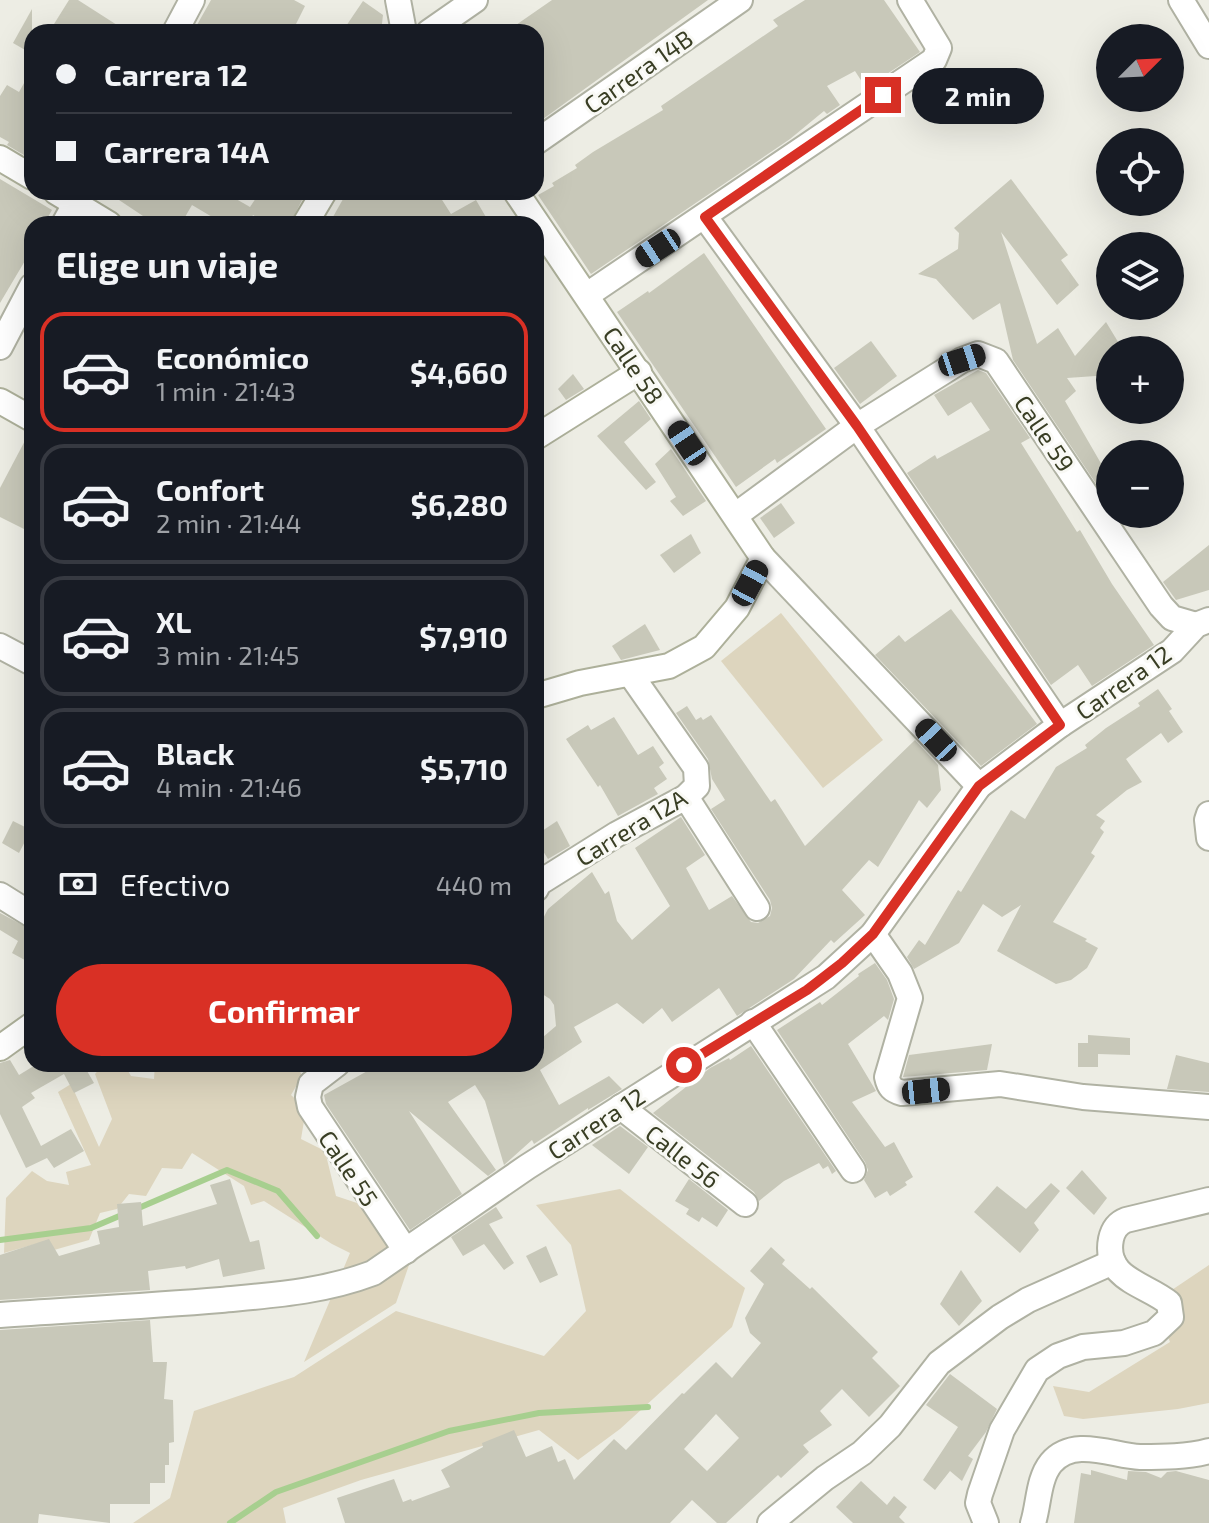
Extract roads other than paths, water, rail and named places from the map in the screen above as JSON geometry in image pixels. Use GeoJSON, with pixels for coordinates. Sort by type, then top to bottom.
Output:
{"type":"FeatureCollection","features":[{"type":"Feature","properties":{"kind":"street"},"geometry":{"type":"LineString","coordinates":[[179,24],[192,0]]}},
{"type":"Feature","properties":{"kind":"street"},"geometry":{"type":"LineString","coordinates":[[398,0],[402,24]]}},
{"type":"Feature","properties":{"kind":"street"},"geometry":{"type":"LineString","coordinates":[[440,24],[475,0]]}},
{"type":"Feature","properties":{"kind":"street","name":"Carrera 14B"},"geometry":{"type":"LineString","coordinates":[[544,136],[740,0]]}},
{"type":"Feature","properties":{"kind":"street"},"geometry":{"type":"LineString","coordinates":[[587,295],[934,60],[939,48],[910,0]]}},
{"type":"Feature","properties":{"kind":"street"},"geometry":{"type":"LineString","coordinates":[[1181,0],[1209,46]]}},
{"type":"Feature","properties":{"kind":"street"},"geometry":{"type":"LineString","coordinates":[[0,158],[24,172]]}},
{"type":"Feature","properties":{"kind":"street"},"geometry":{"type":"LineString","coordinates":[[65,207],[88,216]]}},
{"type":"Feature","properties":{"kind":"street"},"geometry":{"type":"LineString","coordinates":[[705,217],[857,426],[1060,725]]}},
{"type":"Feature","properties":{"kind":"street","name":"Calle 58"},"geometry":{"type":"LineString","coordinates":[[544,233],[763,558],[979,786]]}},
{"type":"Feature","properties":{"kind":"street"},"geometry":{"type":"LineString","coordinates":[[0,347],[24,301]]}},
{"type":"Feature","properties":{"kind":"street","name":"Calle 59"},"geometry":{"type":"LineString","coordinates":[[857,426],[962,360],[978,354],[996,361],[1161,606],[1172,618],[1202,622]]}},
{"type":"Feature","properties":{"kind":"street"},"geometry":{"type":"LineString","coordinates":[[544,432],[639,372]]}},
{"type":"Feature","properties":{"kind":"street"},"geometry":{"type":"LineString","coordinates":[[0,401],[24,414]]}},
{"type":"Feature","properties":{"kind":"street"},"geometry":{"type":"LineString","coordinates":[[736,515],[857,426]]}},
{"type":"Feature","properties":{"kind":"street"},"geometry":{"type":"LineString","coordinates":[[544,694],[580,683],[669,666],[704,647],[737,608],[763,558]]}},
{"type":"Feature","properties":{"kind":"street","name":"Carrera 12"},"geometry":{"type":"LineString","coordinates":[[0,1315],[141,1308],[304,1292],[344,1284],[373,1273],[527,1167],[826,977],[873,934],[979,786],[1060,725],[1172,651],[1202,622]]}},
{"type":"Feature","properties":{"kind":"street"},"geometry":{"type":"LineString","coordinates":[[0,646],[24,659]]}},
{"type":"Feature","properties":{"kind":"street","name":"Carrera 12A"},"geometry":{"type":"LineString","coordinates":[[544,880],[617,834],[686,797],[697,786],[696,768],[631,675]]}},
{"type":"Feature","properties":{"kind":"street"},"geometry":{"type":"LineString","coordinates":[[686,797],[757,908]]}},
{"type":"Feature","properties":{"kind":"street"},"geometry":{"type":"LineString","coordinates":[[1209,814],[1209,838]]}},
{"type":"Feature","properties":{"kind":"street"},"geometry":{"type":"LineString","coordinates":[[0,895],[24,910]]}},
{"type":"Feature","properties":{"kind":"street"},"geometry":{"type":"LineString","coordinates":[[873,934],[900,973],[910,998],[887,1077],[888,1085],[894,1090],[902,1093],[1000,1084],[1083,1097],[1209,1107]]}},
{"type":"Feature","properties":{"kind":"street"},"geometry":{"type":"LineString","coordinates":[[753,1022],[853,1170]]}},
{"type":"Feature","properties":{"kind":"street"},"geometry":{"type":"LineString","coordinates":[[0,1048],[24,1031]]}},
{"type":"Feature","properties":{"kind":"street","name":"Calle 55"},"geometry":{"type":"LineString","coordinates":[[326,1072],[309,1088],[308,1097],[314,1117],[406,1251]]}},
{"type":"Feature","properties":{"kind":"street","name":"Calle 56"},"geometry":{"type":"LineString","coordinates":[[621,1107],[745,1204]]}},
{"type":"Feature","properties":{"kind":"street"},"geometry":{"type":"LineString","coordinates":[[986,1523],[978,1503],[980,1494],[1002,1430],[1037,1370],[1058,1356],[1083,1347],[1124,1343],[1154,1333],[1171,1317],[1169,1303],[1121,1275],[1113,1262],[1111,1237],[1120,1222],[1161,1209],[1209,1200]]}},
{"type":"Feature","properties":{"kind":"street"},"geometry":{"type":"LineString","coordinates":[[770,1523],[825,1478],[862,1453],[890,1426],[939,1363],[1028,1300],[1113,1262]]}},
{"type":"Feature","properties":{"kind":"street"},"geometry":{"type":"LineString","coordinates":[[1033,1523],[1042,1480],[1052,1462],[1068,1452],[1101,1448],[1136,1457],[1169,1457],[1209,1451]]}},
{"type":"Feature","properties":{"kind":"waterway"},"geometry":{"type":"LineString","coordinates":[[134,1210],[227,1170],[278,1191],[317,1236]]}},
{"type":"Feature","properties":{"kind":"waterway"},"geometry":{"type":"LineString","coordinates":[[0,1240],[91,1228],[124,1214]]}},
{"type":"Feature","properties":{"kind":"waterway"},"geometry":{"type":"LineString","coordinates":[[230,1523],[276,1492],[449,1431],[539,1413],[648,1407]]}}]}
